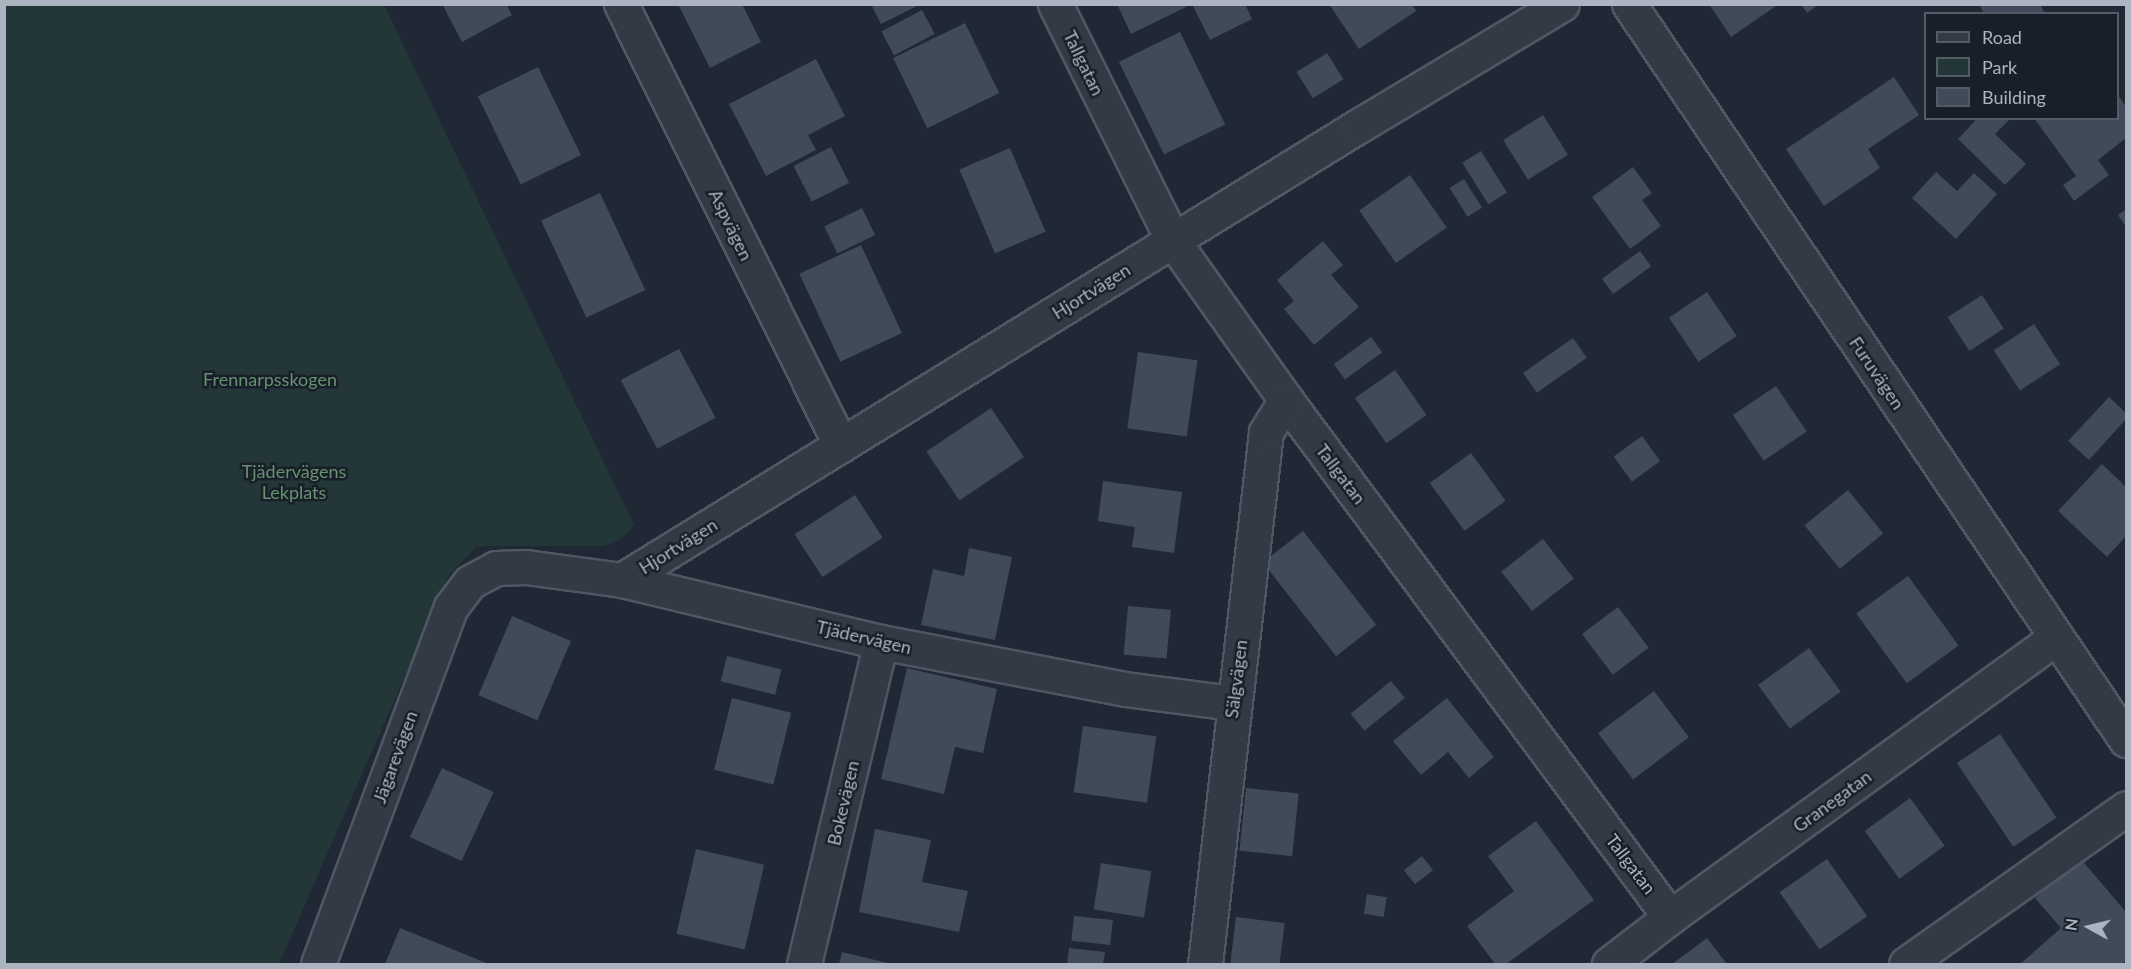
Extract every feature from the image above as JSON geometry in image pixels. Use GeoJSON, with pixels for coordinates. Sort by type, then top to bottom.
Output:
{"type":"FeatureCollection","features":[{"type":"Feature","properties":{"kind":"street","name":"Aspvägen"},"geometry":{"type":"LineString","coordinates":[[621,4],[841,446]]}},
{"type":"Feature","properties":{"kind":"street","name":"Tallgatan"},"geometry":{"type":"LineString","coordinates":[[1055,4],[1173,241],[1286,400],[1670,917]]}},
{"type":"Feature","properties":{"kind":"street","name":"Hjortvägen"},"geometry":{"type":"LineString","coordinates":[[622,580],[1562,4]]}},
{"type":"Feature","properties":{"kind":"street","name":"Furuvägen"},"geometry":{"type":"LineString","coordinates":[[1629,4],[2127,740]]}},
{"type":"Feature","properties":{"kind":"street","name":"Sälgvägen"},"geometry":{"type":"LineString","coordinates":[[1205,964],[1233,703],[1266,432],[1286,400]]}},
{"type":"Feature","properties":{"kind":"street","name":"Tjädervägen"},"geometry":{"type":"LineString","coordinates":[[496,568],[526,567],[622,580],[881,642],[1125,689],[1233,703]]}},
{"type":"Feature","properties":{"kind":"street","name":"Jägarevägen"},"geometry":{"type":"LineString","coordinates":[[318,964],[451,607],[470,582],[496,568]]}},
{"type":"Feature","properties":{"kind":"street","name":"Granegatan"},"geometry":{"type":"LineString","coordinates":[[1609,964],[1670,917],[2056,638]]}},
{"type":"Feature","properties":{"kind":"street","name":"Bokevägen"},"geometry":{"type":"LineString","coordinates":[[804,964],[881,642]]}},
{"type":"Feature","properties":{"kind":"street"},"geometry":{"type":"LineString","coordinates":[[1906,964],[2127,808]]}},
{"type":"Feature","properties":{"kind":"green space","name":"Frennarpsskogen"},"geometry":{"type":"Polygon","coordinates":[[[5,5],[384,5],[634,525],[621,539],[604,546],[477,546],[449,575],[279,964],[5,964],[5,5]]]}},
{"type":"Feature","properties":{"kind":"building"},"geometry":{"type":"Polygon","coordinates":[[[442,4],[506,4],[512,15],[462,42],[442,4]]]}},
{"type":"Feature","properties":{"kind":"building"},"geometry":{"type":"Polygon","coordinates":[[[678,4],[742,4],[761,42],[710,68],[678,4]]]}},
{"type":"Feature","properties":{"kind":"building"},"geometry":{"type":"Polygon","coordinates":[[[871,4],[921,4],[881,24],[871,4]]]}},
{"type":"Feature","properties":{"kind":"building"},"geometry":{"type":"Polygon","coordinates":[[[1117,4],[1185,4],[1186,7],[1131,34],[1117,4]]]}},
{"type":"Feature","properties":{"kind":"building"},"geometry":{"type":"Polygon","coordinates":[[[1192,4],[1245,4],[1252,19],[1210,40],[1192,4]]]}},
{"type":"Feature","properties":{"kind":"building"},"geometry":{"type":"Polygon","coordinates":[[[1329,4],[1412,4],[1416,11],[1359,49],[1329,4]]]}},
{"type":"Feature","properties":{"kind":"building"},"geometry":{"type":"Polygon","coordinates":[[[1709,4],[1779,4],[1731,37],[1709,4]]]}},
{"type":"Feature","properties":{"kind":"building"},"geometry":{"type":"Polygon","coordinates":[[[1801,4],[1819,4],[1807,13],[1801,4]]]}},
{"type":"Feature","properties":{"kind":"building"},"geometry":{"type":"Polygon","coordinates":[[[1979,4],[2040,4],[2044,12],[1983,12],[1979,4]]]}},
{"type":"Feature","properties":{"kind":"building"},"geometry":{"type":"Polygon","coordinates":[[[922,10],[935,34],[894,55],[881,32],[922,10]]]}},
{"type":"Feature","properties":{"kind":"building"},"geometry":{"type":"Polygon","coordinates":[[[965,23],[999,93],[927,128],[893,58],[965,23]]]}},
{"type":"Feature","properties":{"kind":"building"},"geometry":{"type":"Polygon","coordinates":[[[1180,32],[1225,125],[1164,154],[1119,62],[1180,32]]]}},
{"type":"Feature","properties":{"kind":"building"},"geometry":{"type":"Polygon","coordinates":[[[1327,53],[1343,79],[1313,98],[1296,72],[1327,53]]]}},
{"type":"Feature","properties":{"kind":"building"},"geometry":{"type":"Polygon","coordinates":[[[816,59],[845,116],[808,135],[816,150],[766,176],[729,104],[816,59]]]}},
{"type":"Feature","properties":{"kind":"building"},"geometry":{"type":"Polygon","coordinates":[[[538,67],[581,155],[521,184],[478,96],[538,67]]]}},
{"type":"Feature","properties":{"kind":"building"},"geometry":{"type":"Polygon","coordinates":[[[1894,77],[1919,115],[1868,149],[1880,168],[1824,206],[1786,149],[1894,77]]]}},
{"type":"Feature","properties":{"kind":"building"},"geometry":{"type":"Polygon","coordinates":[[[2119,96],[2126,107],[2126,138],[2098,160],[2109,175],[2074,201],[2063,185],[2076,176],[2035,120],[2119,120],[2119,96]]]}},
{"type":"Feature","properties":{"kind":"building"},"geometry":{"type":"Polygon","coordinates":[[[1543,115],[1568,155],[1528,180],[1503,140],[1543,115]]]}},
{"type":"Feature","properties":{"kind":"building"},"geometry":{"type":"Polygon","coordinates":[[[2009,120],[1995,134],[2026,164],[2005,185],[1958,139],[1975,121],[2009,120]]]}},
{"type":"Feature","properties":{"kind":"building"},"geometry":{"type":"Polygon","coordinates":[[[831,147],[849,183],[812,202],[794,166],[831,147]]]}},
{"type":"Feature","properties":{"kind":"building"},"geometry":{"type":"Polygon","coordinates":[[[1010,148],[1046,232],[995,253],[959,169],[1010,148]]]}},
{"type":"Feature","properties":{"kind":"building"},"geometry":{"type":"Polygon","coordinates":[[[1481,151],[1507,193],[1488,204],[1462,163],[1481,151]]]}},
{"type":"Feature","properties":{"kind":"building"},"geometry":{"type":"Polygon","coordinates":[[[1633,167],[1652,193],[1642,200],[1661,226],[1630,249],[1592,197],[1633,167]]]}},
{"type":"Feature","properties":{"kind":"building"},"geometry":{"type":"Polygon","coordinates":[[[1936,172],[1957,191],[1974,173],[1997,194],[1956,239],[1912,198],[1936,172]]]}},
{"type":"Feature","properties":{"kind":"building"},"geometry":{"type":"Polygon","coordinates":[[[1410,175],[1447,227],[1396,263],[1359,211],[1410,175]]]}},
{"type":"Feature","properties":{"kind":"building"},"geometry":{"type":"Polygon","coordinates":[[[1464,179],[1482,208],[1468,217],[1450,188],[1464,179]]]}},
{"type":"Feature","properties":{"kind":"building"},"geometry":{"type":"Polygon","coordinates":[[[600,193],[645,290],[586,317],[541,220],[600,193]]]}},
{"type":"Feature","properties":{"kind":"building"},"geometry":{"type":"Polygon","coordinates":[[[862,208],[875,235],[837,253],[824,226],[862,208]]]}},
{"type":"Feature","properties":{"kind":"building"},"geometry":{"type":"Polygon","coordinates":[[[2126,209],[2126,227],[2118,215],[2126,209]]]}},
{"type":"Feature","properties":{"kind":"building"},"geometry":{"type":"Polygon","coordinates":[[[1323,241],[1343,265],[1331,275],[1359,307],[1314,345],[1284,309],[1294,301],[1277,280],[1323,241]]]}},
{"type":"Feature","properties":{"kind":"building"},"geometry":{"type":"Polygon","coordinates":[[[861,245],[902,333],[840,362],[799,274],[861,245]]]}},
{"type":"Feature","properties":{"kind":"building"},"geometry":{"type":"Polygon","coordinates":[[[1640,251],[1651,266],[1613,294],[1602,279],[1640,251]]]}},
{"type":"Feature","properties":{"kind":"building"},"geometry":{"type":"Polygon","coordinates":[[[1707,292],[1737,336],[1699,362],[1669,318],[1707,292]]]}},
{"type":"Feature","properties":{"kind":"building"},"geometry":{"type":"Polygon","coordinates":[[[1982,295],[2004,329],[1969,351],[1948,317],[1982,295]]]}},
{"type":"Feature","properties":{"kind":"building"},"geometry":{"type":"Polygon","coordinates":[[[2034,324],[2060,364],[2020,390],[1994,350],[2034,324]]]}},
{"type":"Feature","properties":{"kind":"building"},"geometry":{"type":"Polygon","coordinates":[[[1371,337],[1382,352],[1345,379],[1334,364],[1371,337]]]}},
{"type":"Feature","properties":{"kind":"building"},"geometry":{"type":"Polygon","coordinates":[[[1573,338],[1587,358],[1537,393],[1523,373],[1573,338]]]}},
{"type":"Feature","properties":{"kind":"building"},"geometry":{"type":"Polygon","coordinates":[[[679,349],[716,418],[657,449],[621,380],[679,349]]]}},
{"type":"Feature","properties":{"kind":"building"},"geometry":{"type":"Polygon","coordinates":[[[1138,352],[1197,360],[1187,437],[1127,428],[1138,352]]]}},
{"type":"Feature","properties":{"kind":"building"},"geometry":{"type":"Polygon","coordinates":[[[1395,370],[1427,415],[1386,443],[1355,398],[1395,370]]]}},
{"type":"Feature","properties":{"kind":"building"},"geometry":{"type":"Polygon","coordinates":[[[1776,386],[1807,432],[1764,461],[1733,415],[1776,386]]]}},
{"type":"Feature","properties":{"kind":"building"},"geometry":{"type":"Polygon","coordinates":[[[2109,397],[2126,413],[2126,419],[2089,460],[2068,441],[2109,397]]]}},
{"type":"Feature","properties":{"kind":"building"},"geometry":{"type":"Polygon","coordinates":[[[991,408],[1024,457],[959,501],[926,452],[991,408]]]}},
{"type":"Feature","properties":{"kind":"building"},"geometry":{"type":"Polygon","coordinates":[[[1642,436],[1660,461],[1632,482],[1614,457],[1642,436]]]}},
{"type":"Feature","properties":{"kind":"building"},"geometry":{"type":"Polygon","coordinates":[[[1471,453],[1506,501],[1464,531],[1430,483],[1471,453]]]}},
{"type":"Feature","properties":{"kind":"building"},"geometry":{"type":"Polygon","coordinates":[[[2102,464],[2126,487],[2126,536],[2107,557],[2058,511],[2102,464]]]}},
{"type":"Feature","properties":{"kind":"building"},"geometry":{"type":"Polygon","coordinates":[[[1103,481],[1182,492],[1174,553],[1132,547],[1135,527],[1098,521],[1103,481]]]}},
{"type":"Feature","properties":{"kind":"building"},"geometry":{"type":"Polygon","coordinates":[[[1848,490],[1883,534],[1840,569],[1804,525],[1848,490]]]}},
{"type":"Feature","properties":{"kind":"building"},"geometry":{"type":"Polygon","coordinates":[[[855,495],[883,538],[822,577],[795,534],[855,495]]]}},
{"type":"Feature","properties":{"kind":"building"},"geometry":{"type":"Polygon","coordinates":[[[1303,531],[1376,625],[1336,656],[1263,562],[1303,531]]]}},
{"type":"Feature","properties":{"kind":"building"},"geometry":{"type":"Polygon","coordinates":[[[1543,539],[1574,578],[1532,611],[1501,572],[1543,539]]]}},
{"type":"Feature","properties":{"kind":"building"},"geometry":{"type":"Polygon","coordinates":[[[969,548],[1012,557],[995,640],[921,625],[933,569],[964,576],[969,548]]]}},
{"type":"Feature","properties":{"kind":"building"},"geometry":{"type":"Polygon","coordinates":[[[1908,576],[1959,646],[1907,683],[1856,614],[1908,576]]]}},
{"type":"Feature","properties":{"kind":"building"},"geometry":{"type":"Polygon","coordinates":[[[1128,606],[1171,610],[1167,659],[1124,655],[1128,606]]]}},
{"type":"Feature","properties":{"kind":"building"},"geometry":{"type":"Polygon","coordinates":[[[1618,607],[1649,648],[1613,675],[1582,634],[1618,607]]]}},
{"type":"Feature","properties":{"kind":"building"},"geometry":{"type":"Polygon","coordinates":[[[512,616],[571,641],[537,720],[478,695],[512,616]]]}},
{"type":"Feature","properties":{"kind":"building"},"geometry":{"type":"Polygon","coordinates":[[[1809,648],[1841,692],[1790,729],[1758,685],[1809,648]]]}},
{"type":"Feature","properties":{"kind":"building"},"geometry":{"type":"Polygon","coordinates":[[[727,656],[781,670],[775,695],[721,681],[727,656]]]}},
{"type":"Feature","properties":{"kind":"building"},"geometry":{"type":"Polygon","coordinates":[[[907,668],[997,689],[983,753],[955,747],[944,794],[881,779],[907,668]]]}},
{"type":"Feature","properties":{"kind":"building"},"geometry":{"type":"Polygon","coordinates":[[[1391,681],[1405,698],[1364,731],[1351,714],[1391,681]]]}},
{"type":"Feature","properties":{"kind":"building"},"geometry":{"type":"Polygon","coordinates":[[[1654,691],[1689,737],[1633,779],[1598,733],[1654,691]]]}},
{"type":"Feature","properties":{"kind":"building"},"geometry":{"type":"Polygon","coordinates":[[[732,698],[791,713],[773,785],[714,770],[732,698]]]}},
{"type":"Feature","properties":{"kind":"building"},"geometry":{"type":"Polygon","coordinates":[[[1447,698],[1494,757],[1469,778],[1448,752],[1421,775],[1393,741],[1447,698]]]}},
{"type":"Feature","properties":{"kind":"building"},"geometry":{"type":"Polygon","coordinates":[[[1083,726],[1156,736],[1147,803],[1074,792],[1083,726]]]}},
{"type":"Feature","properties":{"kind":"building"},"geometry":{"type":"Polygon","coordinates":[[[2000,734],[2056,818],[2013,847],[1957,763],[2000,734]]]}},
{"type":"Feature","properties":{"kind":"building"},"geometry":{"type":"Polygon","coordinates":[[[442,768],[494,792],[462,861],[410,837],[442,768]]]}},
{"type":"Feature","properties":{"kind":"building"},"geometry":{"type":"Polygon","coordinates":[[[1246,788],[1299,794],[1292,856],[1239,851],[1246,788]]]}},
{"type":"Feature","properties":{"kind":"building"},"geometry":{"type":"Polygon","coordinates":[[[1910,798],[1945,846],[1899,879],[1865,831],[1910,798]]]}},
{"type":"Feature","properties":{"kind":"building"},"geometry":{"type":"Polygon","coordinates":[[[1536,821],[1594,900],[1506,964],[1495,964],[1467,926],[1514,891],[1488,856],[1536,821]]]}},
{"type":"Feature","properties":{"kind":"building"},"geometry":{"type":"Polygon","coordinates":[[[875,829],[931,840],[922,882],[968,891],[959,932],[859,912],[875,829]]]}},
{"type":"Feature","properties":{"kind":"building"},"geometry":{"type":"Polygon","coordinates":[[[696,849],[764,865],[745,950],[676,934],[696,849]]]}},
{"type":"Feature","properties":{"kind":"building"},"geometry":{"type":"Polygon","coordinates":[[[1422,856],[1433,870],[1415,884],[1404,870],[1422,856]]]}},
{"type":"Feature","properties":{"kind":"building"},"geometry":{"type":"Polygon","coordinates":[[[2080,858],[2126,912],[2126,960],[2122,964],[2020,964],[2061,928],[2035,898],[2080,858]]]}},
{"type":"Feature","properties":{"kind":"building"},"geometry":{"type":"Polygon","coordinates":[[[1827,859],[1867,916],[1820,950],[1779,892],[1827,859]]]}},
{"type":"Feature","properties":{"kind":"building"},"geometry":{"type":"Polygon","coordinates":[[[1101,863],[1151,871],[1144,917],[1094,909],[1101,863]]]}},
{"type":"Feature","properties":{"kind":"building"},"geometry":{"type":"Polygon","coordinates":[[[1367,894],[1387,897],[1384,917],[1364,914],[1367,894]]]}},
{"type":"Feature","properties":{"kind":"building"},"geometry":{"type":"Polygon","coordinates":[[[1074,916],[1113,920],[1110,945],[1071,941],[1074,916]]]}},
{"type":"Feature","properties":{"kind":"building"},"geometry":{"type":"Polygon","coordinates":[[[1236,917],[1285,923],[1280,964],[1230,964],[1236,917]]]}},
{"type":"Feature","properties":{"kind":"building"},"geometry":{"type":"Polygon","coordinates":[[[400,928],[489,964],[385,964],[400,928]]]}},
{"type":"Feature","properties":{"kind":"building"},"geometry":{"type":"Polygon","coordinates":[[[1707,938],[1727,964],[1672,964],[1707,938]]]}},
{"type":"Feature","properties":{"kind":"building"},"geometry":{"type":"Polygon","coordinates":[[[1069,948],[1105,952],[1103,964],[1067,964],[1069,948]]]}},
{"type":"Feature","properties":{"kind":"building"},"geometry":{"type":"Polygon","coordinates":[[[842,952],[892,964],[839,964],[842,952]]]}},
{"type":"Feature","properties":{"kind":"park label","name":"Tjädervägens Lekplats"},"geometry":{"type":"Point","coordinates":[294,482]}}]}
